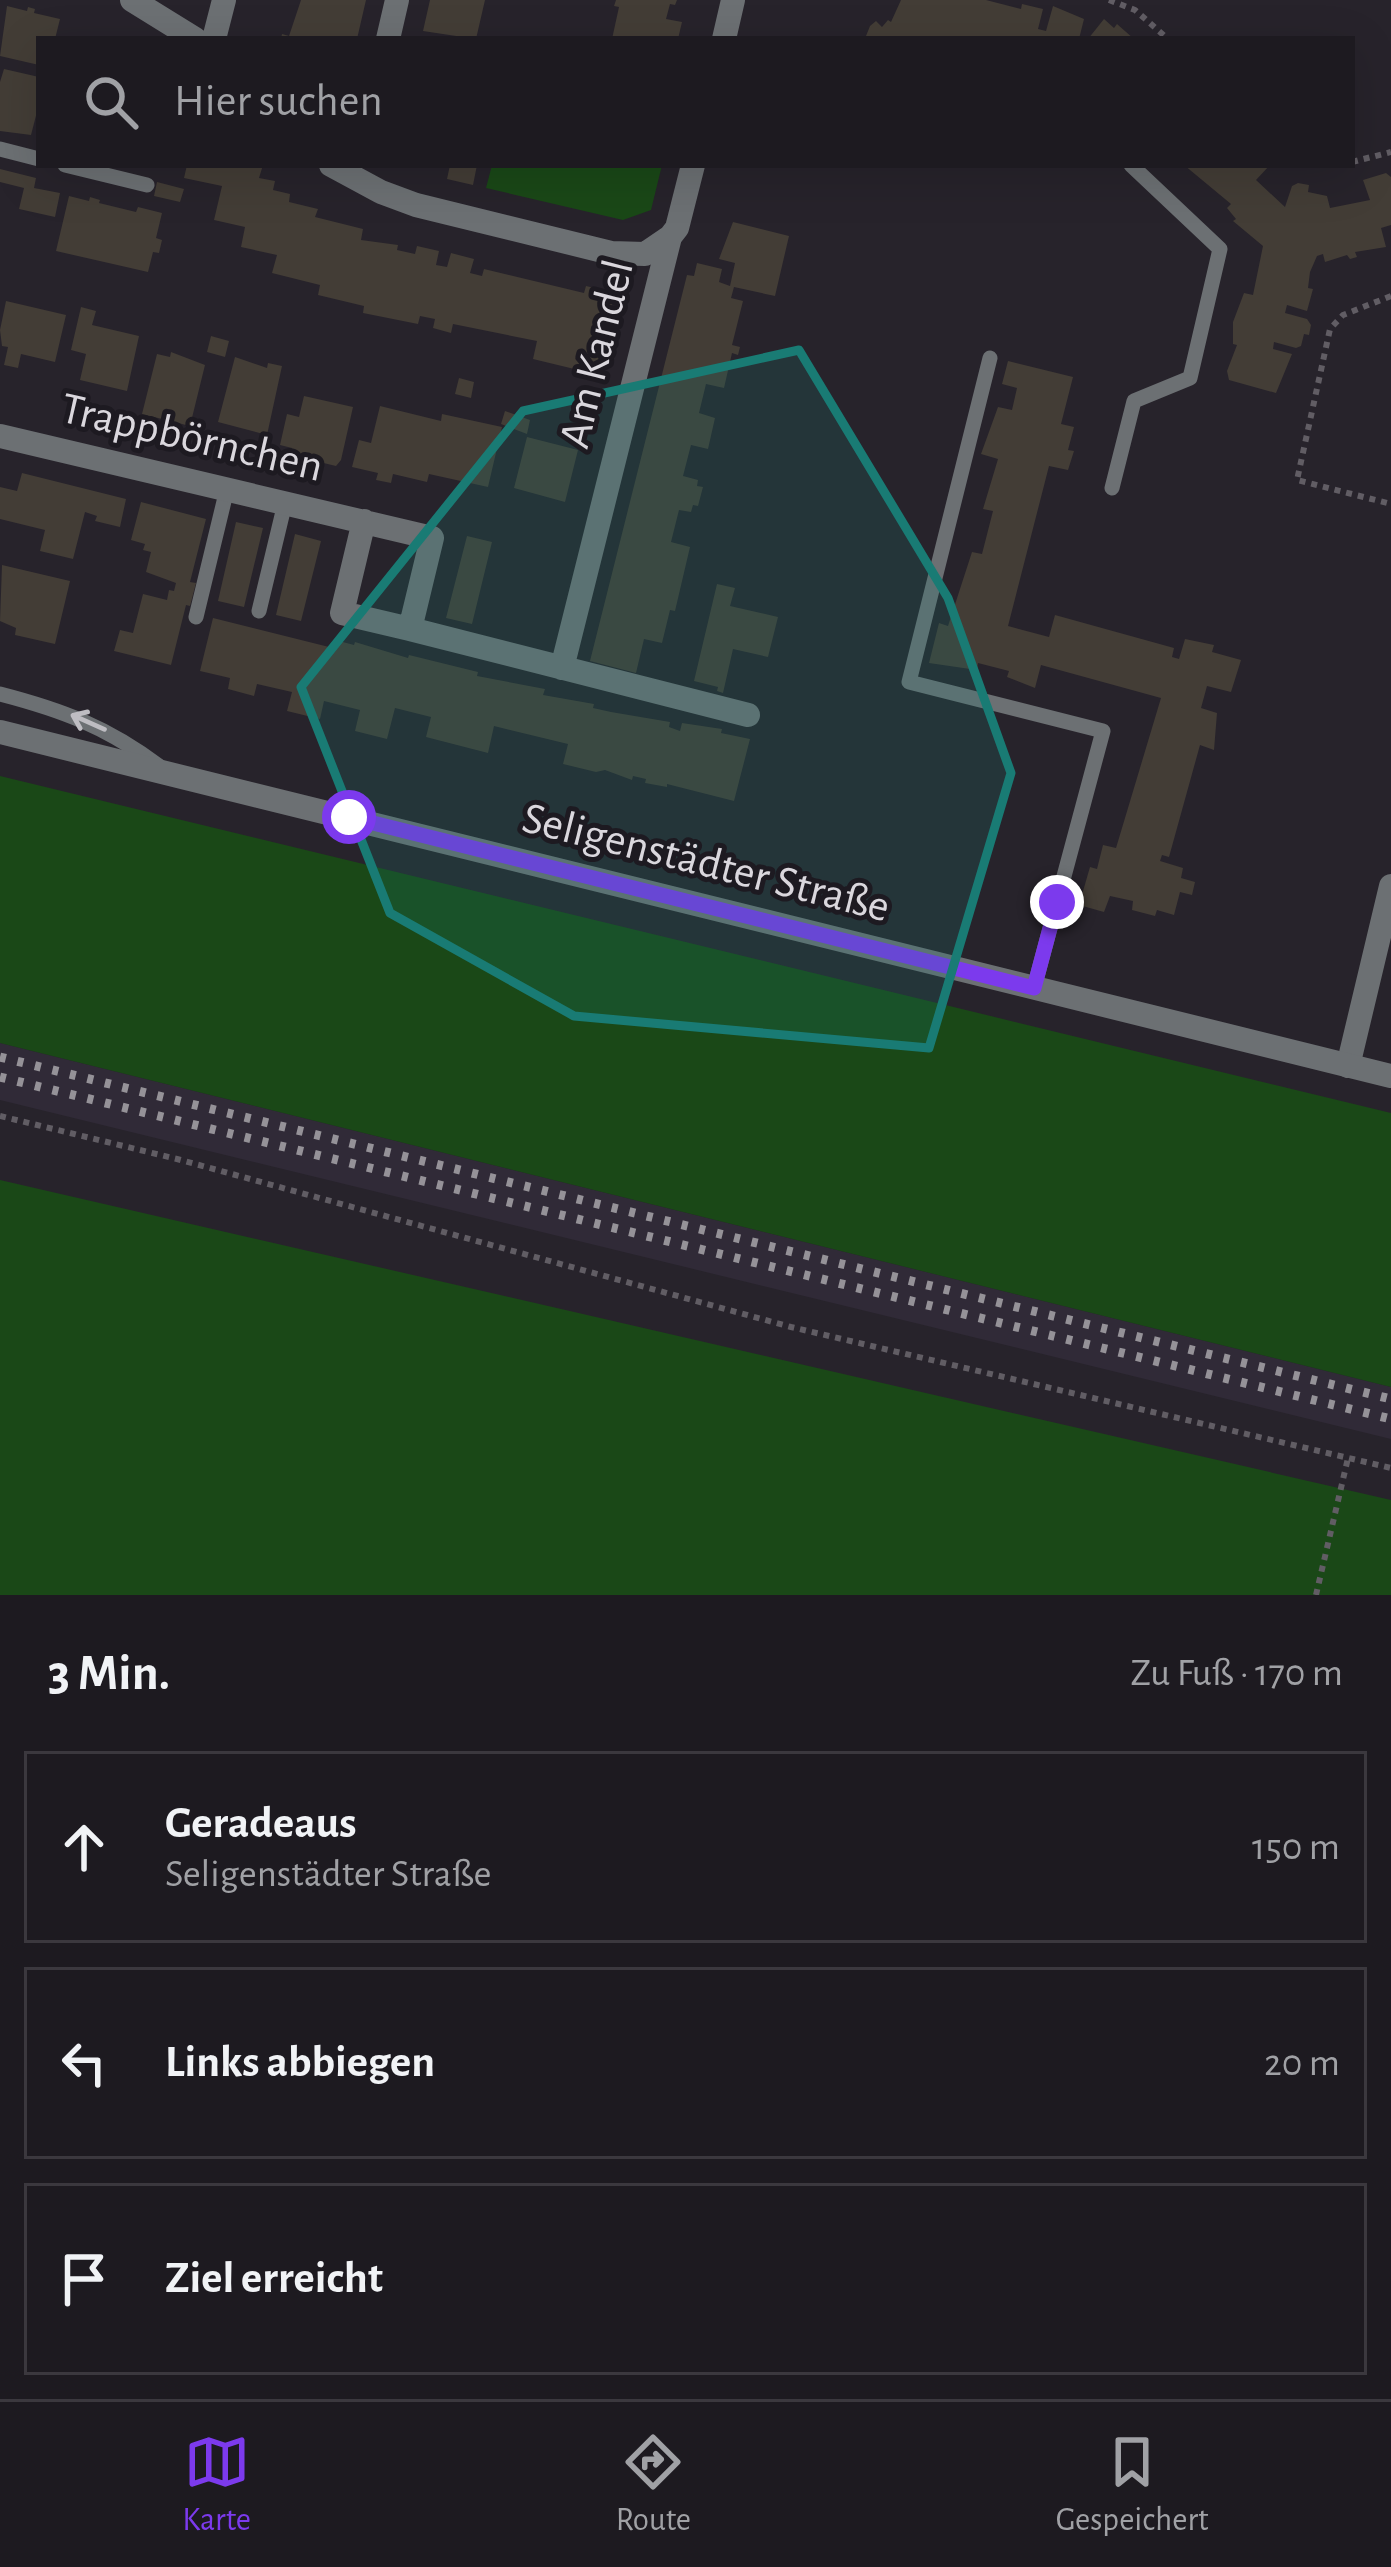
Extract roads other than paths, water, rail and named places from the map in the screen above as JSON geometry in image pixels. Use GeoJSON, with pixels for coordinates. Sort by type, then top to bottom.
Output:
{"type":"FeatureCollection","features":[{"type":"Feature","properties":{"kind":"street"},"geometry":{"type":"LineString","coordinates":[[132,0],[190,36]]}},
{"type":"Feature","properties":{"kind":"street"},"geometry":{"type":"LineString","coordinates":[[215,36],[224,0]]}},
{"type":"Feature","properties":{"kind":"street"},"geometry":{"type":"LineString","coordinates":[[389,36],[398,0]]}},
{"type":"Feature","properties":{"kind":"street"},"geometry":{"type":"LineString","coordinates":[[725,36],[733,0]]}},
{"type":"Feature","properties":{"kind":"street","name":"Am Kandel"},"geometry":{"type":"LineString","coordinates":[[562,668],[670,236],[677,228],[692,168]]}},
{"type":"Feature","properties":{"kind":"street"},"geometry":{"type":"LineString","coordinates":[[346,169],[416,205],[611,253],[646,254],[670,236]]}},
{"type":"Feature","properties":{"kind":"street","name":"Trappbörnchen"},"geometry":{"type":"LineString","coordinates":[[0,436],[432,538],[410,629]]}},
{"type":"Feature","properties":{"kind":"street","name":"Trappbörnchen"},"geometry":{"type":"LineString","coordinates":[[364,521],[342,613],[748,716]]}},
{"type":"Feature","properties":{"kind":"street","name":"Seligenstädter Straße"},"geometry":{"type":"LineString","coordinates":[[0,732],[1391,1076]]}},
{"type":"Feature","properties":{"kind":"street"},"geometry":{"type":"LineString","coordinates":[[1348,1066],[1391,886]]}},
{"type":"Feature","properties":{"kind":"lane"},"geometry":{"type":"LineString","coordinates":[[0,149],[36,158]]}},
{"type":"Feature","properties":{"kind":"lane"},"geometry":{"type":"LineString","coordinates":[[76,168],[147,185]]}},
{"type":"Feature","properties":{"kind":"lane"},"geometry":{"type":"LineString","coordinates":[[1112,488],[1134,401],[1190,378],[1220,249],[1134,168]]}},
{"type":"Feature","properties":{"kind":"lane"},"geometry":{"type":"LineString","coordinates":[[990,358],[909,682],[1102,730],[1034,988]]}},
{"type":"Feature","properties":{"kind":"lane"},"geometry":{"type":"LineString","coordinates":[[196,617],[227,489]]}},
{"type":"Feature","properties":{"kind":"lane"},"geometry":{"type":"LineString","coordinates":[[259,611],[285,503]]}},
{"type":"Feature","properties":{"kind":"lane"},"geometry":{"type":"LineString","coordinates":[[0,694],[121,737],[166,772]]}},
{"type":"Feature","properties":{"kind":"railway"},"geometry":{"type":"LineString","coordinates":[[0,1057],[1391,1399]]}},
{"type":"Feature","properties":{"kind":"railway"},"geometry":{"type":"LineString","coordinates":[[0,1077],[1391,1419]]}}]}
